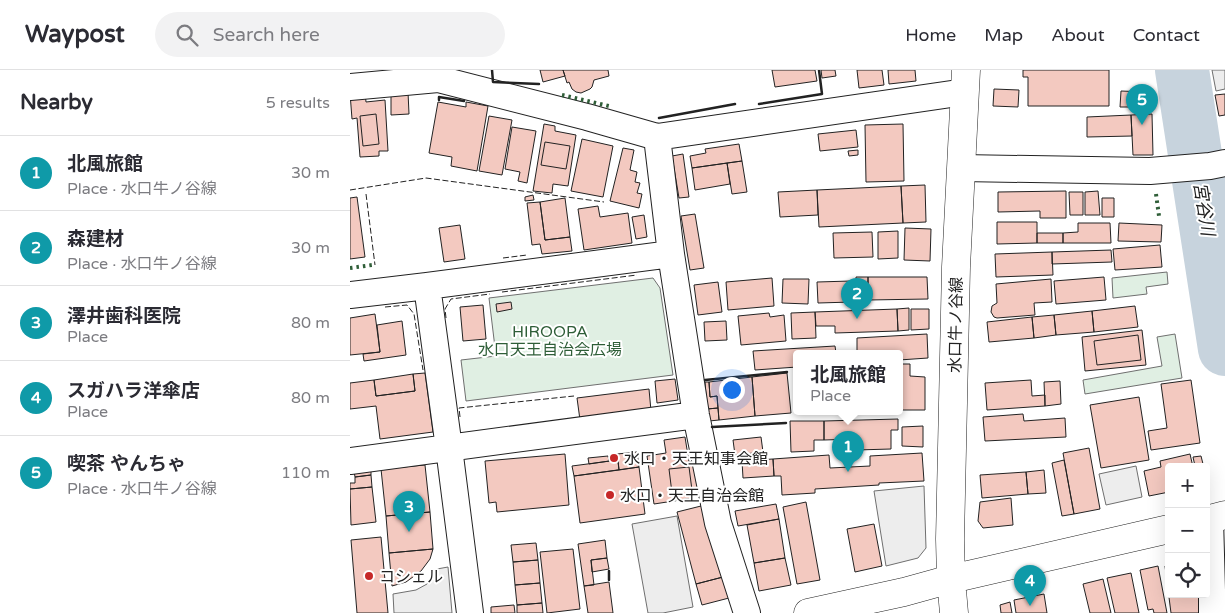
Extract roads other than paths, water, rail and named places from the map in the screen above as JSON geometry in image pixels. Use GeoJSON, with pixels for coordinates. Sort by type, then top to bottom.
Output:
{"type":"FeatureCollection","features":[{"type":"Feature","properties":{"kind":"main road","name":"水口牛ノ谷線"},"geometry":{"type":"LineString","coordinates":[[954,613],[950,540],[956,268],[965,81]]}},
{"type":"Feature","properties":{"kind":"main road"},"geometry":{"type":"LineString","coordinates":[[808,613],[1165,530]]}},
{"type":"Feature","properties":{"kind":"street"},"geometry":{"type":"LineString","coordinates":[[350,87],[438,79],[657,137],[965,81]]}},
{"type":"Feature","properties":{"kind":"street"},"geometry":{"type":"LineString","coordinates":[[657,137],[671,254],[696,415],[718,523],[747,613]]}},
{"type":"Feature","properties":{"kind":"street"},"geometry":{"type":"LineString","coordinates":[[960,168],[1150,171],[1225,163]]}},
{"type":"Feature","properties":{"kind":"street"},"geometry":{"type":"LineString","coordinates":[[350,295],[671,254]]}},
{"type":"Feature","properties":{"kind":"street"},"geometry":{"type":"LineString","coordinates":[[426,286],[470,613]]}},
{"type":"Feature","properties":{"kind":"street"},"geometry":{"type":"LineString","coordinates":[[350,460],[696,415]]}},
{"type":"Feature","properties":{"kind":"street"},"geometry":{"type":"LineString","coordinates":[[1212,613],[1214,518]]}},
{"type":"Feature","properties":{"kind":"waterway","name":"宮谷川"},"geometry":{"type":"LineString","coordinates":[[1182,70],[1225,349]]}},
{"type":"Feature","properties":{"kind":"place","name":"喫茶 やんちゃ"},"geometry":{"type":"Point","coordinates":[1142,125]}},
{"type":"Feature","properties":{"kind":"place","name":"森建材"},"geometry":{"type":"Point","coordinates":[857,319]}},
{"type":"Feature","properties":{"kind":"place","name":"水口・天王知事会館"},"geometry":{"type":"Point","coordinates":[614,458]}},
{"type":"Feature","properties":{"kind":"place","name":"北風旅館"},"geometry":{"type":"Point","coordinates":[848,472]}},
{"type":"Feature","properties":{"kind":"place","name":"水口・天王自治会館"},"geometry":{"type":"Point","coordinates":[610,495]}},
{"type":"Feature","properties":{"kind":"place","name":"澤井歯科医院"},"geometry":{"type":"Point","coordinates":[409,532]}},
{"type":"Feature","properties":{"kind":"place","name":"コシェル"},"geometry":{"type":"Point","coordinates":[369,576]}},
{"type":"Feature","properties":{"kind":"place","name":"スガハラ洋傘店"},"geometry":{"type":"Point","coordinates":[1030,606]}},
{"type":"Feature","properties":{"kind":"park label","name":"HIROOPA 水口天王自治会広場"},"geometry":{"type":"Point","coordinates":[550,340]}}]}
